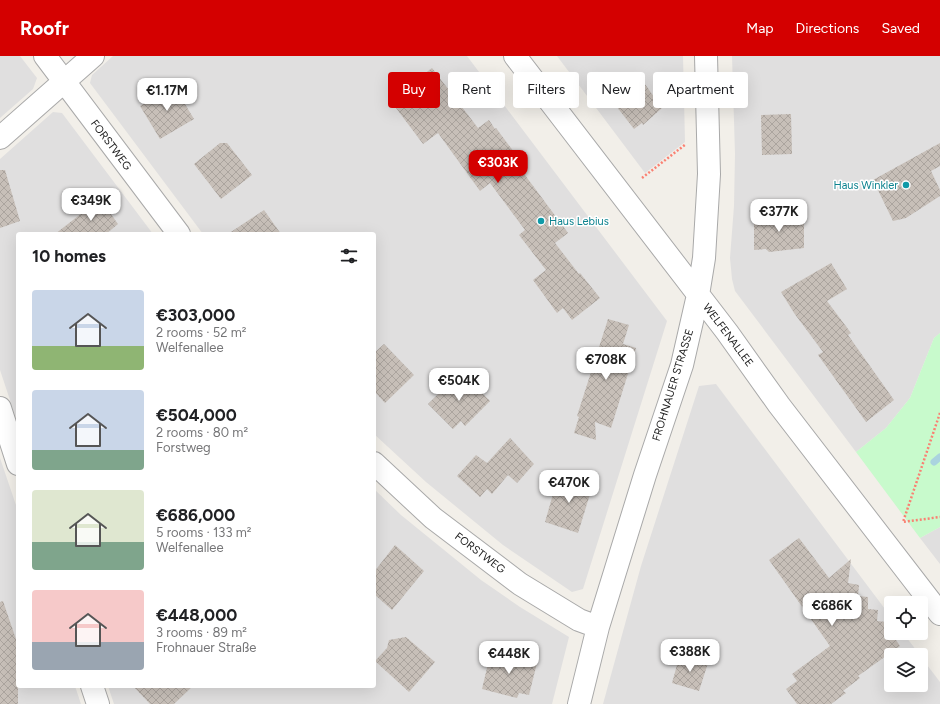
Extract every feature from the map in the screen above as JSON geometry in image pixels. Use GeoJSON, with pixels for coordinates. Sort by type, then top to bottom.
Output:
{"type":"FeatureCollection","features":[{"type":"Feature","properties":{"kind":"street","name":"FORSTWEG"},"geometry":{"type":"LineString","coordinates":[[45,56],[177,232]]}},
{"type":"Feature","properties":{"kind":"street"},"geometry":{"type":"LineString","coordinates":[[0,138],[93,56]]}},
{"type":"Feature","properties":{"kind":"street","name":"WELFENALLEE"},"geometry":{"type":"LineString","coordinates":[[515,56],[940,614]]}},
{"type":"Feature","properties":{"kind":"street","name":"FROHNAUER STRASSE"},"geometry":{"type":"LineString","coordinates":[[579,704],[598,627],[645,474],[682,365],[698,295],[704,258],[709,174],[706,56]]}},
{"type":"Feature","properties":{"kind":"street"},"geometry":{"type":"LineString","coordinates":[[0,408],[16,458]]}},
{"type":"Feature","properties":{"kind":"street","name":"FORSTWEG"},"geometry":{"type":"LineString","coordinates":[[376,465],[433,518],[520,584],[579,620],[598,627]]}},
{"type":"Feature","properties":{"kind":"street"},"geometry":{"type":"LineString","coordinates":[[93,688],[98,704]]}},
{"type":"Feature","properties":{"kind":"path"},"geometry":{"type":"LineString","coordinates":[[642,178],[691,141]]}},
{"type":"Feature","properties":{"kind":"path"},"geometry":{"type":"LineString","coordinates":[[940,413],[903,522],[940,517]]}},
{"type":"Feature","properties":{"kind":"shaded area"},"geometry":{"type":"Polygon","coordinates":[[[0,56],[20,56],[37,78],[33,89],[0,118],[0,56]]]}},
{"type":"Feature","properties":{"kind":"shaded area"},"geometry":{"type":"Polygon","coordinates":[[[113,56],[467,56],[479,72],[448,72],[448,108],[505,108],[505,106],[667,321],[583,589],[572,592],[503,545],[426,482],[376,436],[376,232],[202,232],[90,83],[92,75],[113,56]]]}},
{"type":"Feature","properties":{"kind":"shaded area"},"geometry":{"type":"Polygon","coordinates":[[[557,56],[683,56],[683,72],[653,72],[653,108],[684,108],[685,142],[645,173],[596,108],[645,108],[645,72],[587,72],[587,96],[579,85],[579,72],[569,72],[557,56]]]}},
{"type":"Feature","properties":{"kind":"shaded area"},"geometry":{"type":"Polygon","coordinates":[[[732,56],[940,56],[940,333],[934,338],[910,398],[886,428],[856,452],[735,291],[730,258],[734,206],[735,154],[734,108],[748,108],[748,72],[732,72],[732,56]]]}},
{"type":"Feature","properties":{"kind":"shaded area"},"geometry":{"type":"Polygon","coordinates":[[[53,112],[62,113],[151,232],[16,232],[16,418],[0,370],[0,159],[53,112]]]}},
{"type":"Feature","properties":{"kind":"shaded area"},"geometry":{"type":"Polygon","coordinates":[[[716,384],[884,608],[884,640],[908,640],[915,648],[884,648],[884,692],[928,692],[928,666],[940,682],[940,704],[603,704],[641,566],[699,386],[716,384]]]}},
{"type":"Feature","properties":{"kind":"shaded area"},"geometry":{"type":"Polygon","coordinates":[[[0,458],[16,505],[16,688],[76,688],[81,704],[0,704],[0,458]]]}},
{"type":"Feature","properties":{"kind":"shaded area"},"geometry":{"type":"Polygon","coordinates":[[[376,491],[401,515],[481,580],[520,607],[569,637],[552,704],[114,704],[109,688],[376,688],[376,491]]]}},
{"type":"Feature","properties":{"kind":"shaded area"},"geometry":{"type":"Polygon","coordinates":[[[940,527],[940,564],[920,538],[940,527]]]}},
{"type":"Feature","properties":{"kind":"green space"},"geometry":{"type":"Polygon","coordinates":[[[940,333],[940,527],[920,538],[856,452],[886,428],[910,398],[934,338],[940,333]]]}},
{"type":"Feature","properties":{"kind":"building"},"geometry":{"type":"Polygon","coordinates":[[[432,68],[435,72],[427,72],[432,68]]]}},
{"type":"Feature","properties":{"kind":"building"},"geometry":{"type":"Polygon","coordinates":[[[440,78],[448,89],[448,108],[463,108],[478,128],[489,120],[520,160],[519,161],[525,169],[522,171],[568,233],[555,243],[600,298],[572,320],[563,308],[557,313],[533,280],[546,270],[519,235],[525,230],[490,183],[480,191],[438,133],[423,144],[396,108],[440,108],[440,78]]]}},
{"type":"Feature","properties":{"kind":"building"},"geometry":{"type":"Polygon","coordinates":[[[645,84],[653,95],[653,108],[662,108],[643,125],[642,123],[634,129],[618,108],[645,108],[645,84]]]}},
{"type":"Feature","properties":{"kind":"building"},"geometry":{"type":"Polygon","coordinates":[[[174,86],[194,119],[160,139],[140,106],[174,86]]]}},
{"type":"Feature","properties":{"kind":"building"},"geometry":{"type":"Polygon","coordinates":[[[791,114],[792,154],[762,155],[761,115],[791,114]]]}},
{"type":"Feature","properties":{"kind":"building"},"geometry":{"type":"Polygon","coordinates":[[[220,143],[227,143],[252,175],[221,199],[194,164],[220,143]]]}},
{"type":"Feature","properties":{"kind":"building","name":"Haus Winkler"},"geometry":{"type":"Polygon","coordinates":[[[940,143],[940,166],[931,171],[940,190],[940,196],[906,218],[893,221],[873,180],[940,143]]]}},
{"type":"Feature","properties":{"kind":"building"},"geometry":{"type":"Polygon","coordinates":[[[0,170],[5,170],[20,221],[0,228],[0,170]]]}},
{"type":"Feature","properties":{"kind":"building"},"geometry":{"type":"Polygon","coordinates":[[[100,199],[118,224],[108,232],[58,232],[100,199]]]}},
{"type":"Feature","properties":{"kind":"building"},"geometry":{"type":"Polygon","coordinates":[[[264,210],[280,232],[231,232],[264,210]]]}},
{"type":"Feature","properties":{"kind":"building"},"geometry":{"type":"Polygon","coordinates":[[[754,216],[797,216],[797,219],[804,219],[804,248],[769,252],[766,249],[754,250],[754,216]]]}},
{"type":"Feature","properties":{"kind":"building"},"geometry":{"type":"Polygon","coordinates":[[[831,263],[847,289],[827,301],[851,333],[848,335],[894,400],[866,422],[818,355],[823,352],[794,313],[781,292],[831,263]]]}},
{"type":"Feature","properties":{"kind":"building"},"geometry":{"type":"Polygon","coordinates":[[[608,319],[629,325],[623,344],[636,348],[611,428],[595,422],[596,440],[574,433],[579,417],[577,416],[608,319]]]}},
{"type":"Feature","properties":{"kind":"building"},"geometry":{"type":"Polygon","coordinates":[[[384,344],[414,375],[385,403],[376,393],[376,351],[384,344]]]}},
{"type":"Feature","properties":{"kind":"building"},"geometry":{"type":"Polygon","coordinates":[[[461,372],[490,401],[465,426],[461,421],[453,429],[428,404],[461,372]]]}},
{"type":"Feature","properties":{"kind":"building"},"geometry":{"type":"Polygon","coordinates":[[[510,438],[534,464],[517,483],[508,475],[492,494],[487,489],[480,497],[457,476],[476,455],[487,463],[510,438]]]}},
{"type":"Feature","properties":{"kind":"building"},"geometry":{"type":"Polygon","coordinates":[[[566,473],[585,479],[582,488],[591,491],[578,533],[545,522],[555,487],[560,492],[566,473]]]}},
{"type":"Feature","properties":{"kind":"building"},"geometry":{"type":"Polygon","coordinates":[[[799,538],[829,578],[851,559],[848,583],[859,585],[858,596],[868,597],[868,609],[878,610],[877,621],[884,622],[884,640],[896,640],[900,646],[897,648],[884,648],[884,657],[858,676],[860,678],[843,691],[846,693],[831,704],[797,704],[786,689],[797,681],[792,674],[830,646],[769,560],[799,538]]]}},
{"type":"Feature","properties":{"kind":"building"},"geometry":{"type":"Polygon","coordinates":[[[395,545],[424,571],[392,610],[376,596],[376,569],[395,545]]]}},
{"type":"Feature","properties":{"kind":"building"},"geometry":{"type":"Polygon","coordinates":[[[3,601],[16,639],[16,688],[18,688],[18,704],[0,704],[0,602],[3,601]]]}},
{"type":"Feature","properties":{"kind":"building"},"geometry":{"type":"Polygon","coordinates":[[[406,637],[435,662],[409,692],[376,662],[376,660],[387,648],[389,640],[406,637]]]}},
{"type":"Feature","properties":{"kind":"building"},"geometry":{"type":"Polygon","coordinates":[[[491,651],[537,663],[529,695],[519,693],[517,698],[482,689],[491,651]]]}},
{"type":"Feature","properties":{"kind":"building"},"geometry":{"type":"Polygon","coordinates":[[[680,654],[708,663],[699,691],[672,683],[680,654]]]}},
{"type":"Feature","properties":{"kind":"building"},"geometry":{"type":"Polygon","coordinates":[[[135,688],[191,688],[174,704],[150,704],[135,688]]]}},
{"type":"Feature","properties":{"kind":"waterway"},"geometry":{"type":"LineString","coordinates":[[934,462],[940,457]]}},
{"type":"Feature","properties":{"kind":"place","name":"Haus Winkler"},"geometry":{"type":"Point","coordinates":[906,185]}},
{"type":"Feature","properties":{"kind":"place","name":"Haus Lebius"},"geometry":{"type":"Point","coordinates":[541,221]}}]}
